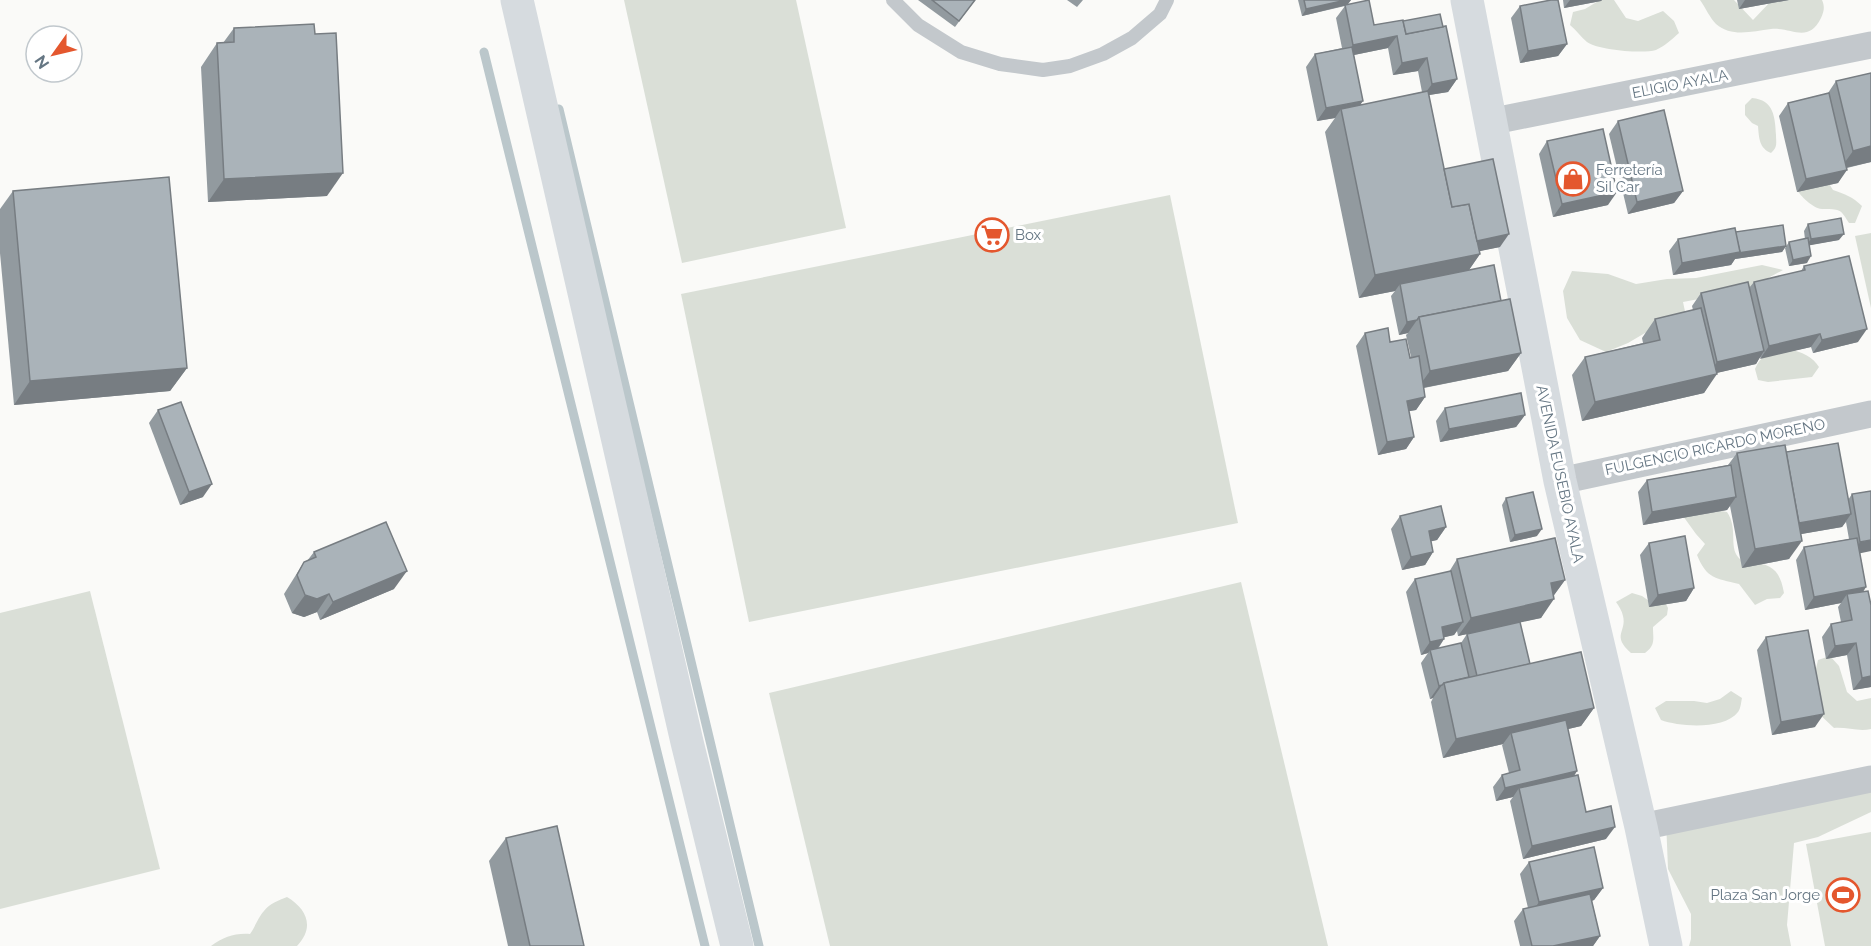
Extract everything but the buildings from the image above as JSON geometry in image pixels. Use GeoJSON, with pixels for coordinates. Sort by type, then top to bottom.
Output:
{"type":"FeatureCollection","features":[{"type":"Feature","properties":{"kind":"street"},"geometry":{"type":"LineString","coordinates":[[517,0],[687,742],[737,946]]}},
{"type":"Feature","properties":{"kind":"street","name":"AVENIDA EUSEBIO AYALA"},"geometry":{"type":"LineString","coordinates":[[1467,0],[1560,481],[1641,827],[1666,946]]}},
{"type":"Feature","properties":{"kind":"street","name":"ELIGIO AYALA"},"geometry":{"type":"LineString","coordinates":[[1489,122],[1871,45]]}},
{"type":"Feature","properties":{"kind":"street","name":"FULGENCIO RICARDO MORENO"},"geometry":{"type":"LineString","coordinates":[[1560,481],[1871,414]]}},
{"type":"Feature","properties":{"kind":"street"},"geometry":{"type":"LineString","coordinates":[[1641,827],[1871,779]]}},
{"type":"Feature","properties":{"kind":"lane"},"geometry":{"type":"LineString","coordinates":[[893,0],[918,25],[961,52],[1000,64],[1043,70],[1070,66],[1103,54],[1132,38],[1160,14],[1167,0]]}},
{"type":"Feature","properties":{"kind":"shaded area"},"geometry":{"type":"Polygon","coordinates":[[[624,0],[796,0],[846,228],[682,263],[624,0]]]}},
{"type":"Feature","properties":{"kind":"shaded area"},"geometry":{"type":"Polygon","coordinates":[[[1600,0],[1614,0],[1626,18],[1638,21],[1663,11],[1674,21],[1679,33],[1656,50],[1650,51],[1620,51],[1592,45],[1570,25],[1573,12],[1585,9],[1600,0]]]}},
{"type":"Feature","properties":{"kind":"shaded area"},"geometry":{"type":"Polygon","coordinates":[[[1700,0],[1734,0],[1753,20],[1772,0],[1822,0],[1824,9],[1816,26],[1805,32],[1771,29],[1736,32],[1716,24],[1700,0]]]}},
{"type":"Feature","properties":{"kind":"shaded area"},"geometry":{"type":"Polygon","coordinates":[[[1752,98],[1765,102],[1772,110],[1776,128],[1776,145],[1771,153],[1762,145],[1758,126],[1745,115],[1745,105],[1752,98]]]}},
{"type":"Feature","properties":{"kind":"shaded area"},"geometry":{"type":"Polygon","coordinates":[[[1795,175],[1826,179],[1833,190],[1859,203],[1862,206],[1855,223],[1849,223],[1838,210],[1818,208],[1807,201],[1796,189],[1795,175]]]}},
{"type":"Feature","properties":{"kind":"shaded area"},"geometry":{"type":"Polygon","coordinates":[[[1170,195],[1238,523],[749,622],[681,294],[1170,195]]]}},
{"type":"Feature","properties":{"kind":"shaded area"},"geometry":{"type":"Polygon","coordinates":[[[1871,233],[1871,308],[1855,236],[1871,233]]]}},
{"type":"Feature","properties":{"kind":"shaded area"},"geometry":{"type":"Polygon","coordinates":[[[1762,265],[1783,270],[1746,290],[1683,302],[1686,316],[1664,328],[1645,333],[1606,352],[1580,340],[1567,318],[1563,291],[1572,271],[1608,274],[1636,284],[1667,279],[1696,278],[1762,265]]]}},
{"type":"Feature","properties":{"kind":"shaded area"},"geometry":{"type":"Polygon","coordinates":[[[1790,350],[1806,355],[1816,363],[1819,367],[1812,377],[1768,382],[1758,380],[1755,369],[1761,359],[1773,352],[1790,350]]]}},
{"type":"Feature","properties":{"kind":"shaded area"},"geometry":{"type":"Polygon","coordinates":[[[1727,512],[1732,524],[1735,553],[1743,561],[1770,567],[1778,574],[1784,593],[1780,598],[1767,599],[1755,605],[1739,584],[1718,579],[1704,569],[1697,555],[1705,544],[1683,516],[1727,512]]]}},
{"type":"Feature","properties":{"kind":"shaded area"},"geometry":{"type":"Polygon","coordinates":[[[1241,582],[1328,946],[830,946],[769,693],[1241,582]]]}},
{"type":"Feature","properties":{"kind":"shaded area"},"geometry":{"type":"Polygon","coordinates":[[[90,591],[160,869],[0,909],[0,613],[90,591]]]}},
{"type":"Feature","properties":{"kind":"shaded area"},"geometry":{"type":"Polygon","coordinates":[[[1632,593],[1652,603],[1666,604],[1668,608],[1667,615],[1653,627],[1652,644],[1645,653],[1631,653],[1621,638],[1624,621],[1616,602],[1632,593]]]}},
{"type":"Feature","properties":{"kind":"shaded area"},"geometry":{"type":"Polygon","coordinates":[[[1830,656],[1839,666],[1847,692],[1857,701],[1871,698],[1871,729],[1834,728],[1814,709],[1815,673],[1818,660],[1830,656]]]}},
{"type":"Feature","properties":{"kind":"shaded area"},"geometry":{"type":"Polygon","coordinates":[[[1731,691],[1742,698],[1740,707],[1731,718],[1723,722],[1690,725],[1669,722],[1661,720],[1655,708],[1666,701],[1707,703],[1720,699],[1731,691]]]}},
{"type":"Feature","properties":{"kind":"shaded area"},"geometry":{"type":"Polygon","coordinates":[[[1871,773],[1871,812],[1818,837],[1794,843],[1787,925],[1791,946],[1689,946],[1691,914],[1668,869],[1666,820],[1871,773]]]}},
{"type":"Feature","properties":{"kind":"shaded area","name":"Plaza San Jorge"},"geometry":{"type":"Polygon","coordinates":[[[1871,832],[1871,946],[1825,946],[1806,844],[1871,832]]]}},
{"type":"Feature","properties":{"kind":"shaded area"},"geometry":{"type":"Polygon","coordinates":[[[287,897],[300,907],[306,919],[306,932],[297,946],[211,946],[229,936],[250,934],[266,909],[287,897]]]}},
{"type":"Feature","properties":{"kind":"waterway"},"geometry":{"type":"LineString","coordinates":[[484,52],[705,946]]}},
{"type":"Feature","properties":{"kind":"waterway"},"geometry":{"type":"LineString","coordinates":[[559,109],[759,946]]}},
{"type":"Feature","properties":{"kind":"place","name":"Ferretería Sil Car"},"geometry":{"type":"Point","coordinates":[1573,179]}},
{"type":"Feature","properties":{"kind":"place","name":"Box"},"geometry":{"type":"Point","coordinates":[992,235]}},
{"type":"Feature","properties":{"kind":"place","name":"Plaza San Jorge"},"geometry":{"type":"Point","coordinates":[1843,895]}}]}
